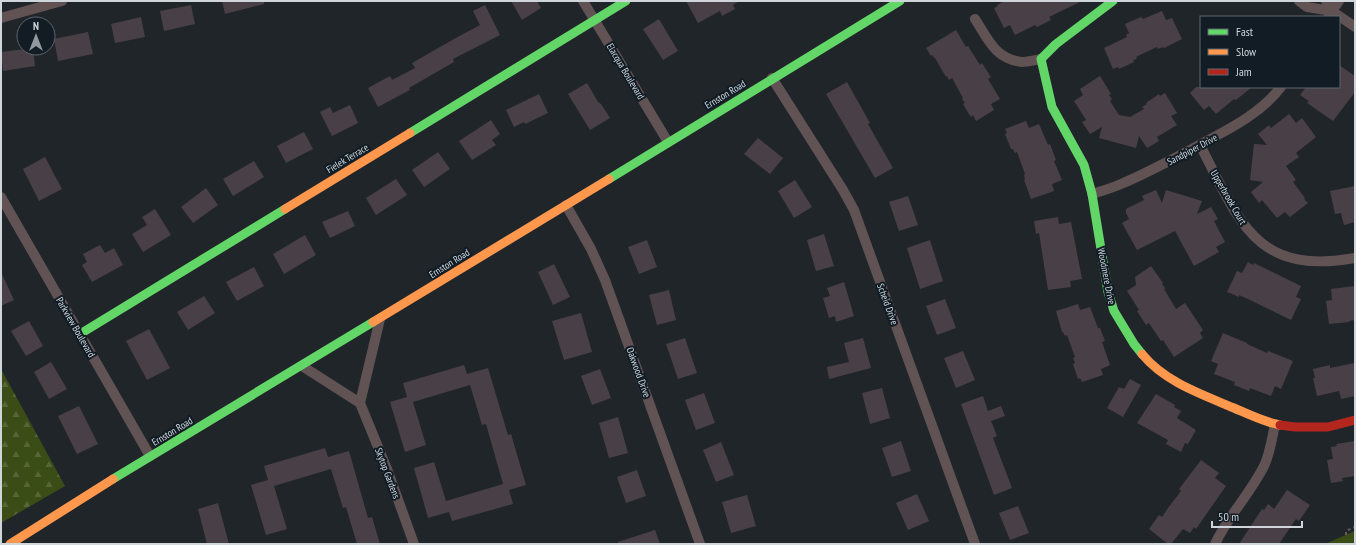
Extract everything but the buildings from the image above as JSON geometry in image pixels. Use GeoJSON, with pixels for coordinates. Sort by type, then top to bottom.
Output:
{"type":"FeatureCollection","features":[{"type":"Feature","properties":{"kind":"street"},"geometry":{"type":"LineString","coordinates":[[1,18],[62,1]]}},
{"type":"Feature","properties":{"kind":"street","name":"Elacqua Boulevard"},"geometry":{"type":"LineString","coordinates":[[584,1],[668,142]]}},
{"type":"Feature","properties":{"kind":"street","name":"Fielek Terrace"},"geometry":{"type":"LineString","coordinates":[[80,334],[626,1]]}},
{"type":"Feature","properties":{"kind":"street","name":"Ernston Road"},"geometry":{"type":"LineString","coordinates":[[10,544],[150,456],[380,319],[900,1]]}},
{"type":"Feature","properties":{"kind":"street"},"geometry":{"type":"LineString","coordinates":[[975,19],[995,50],[1008,59],[1023,62],[1041,59],[1056,44],[1115,1]]}},
{"type":"Feature","properties":{"kind":"street"},"geometry":{"type":"LineString","coordinates":[[1299,1],[1307,7],[1330,14]]}},
{"type":"Feature","properties":{"kind":"street"},"geometry":{"type":"LineString","coordinates":[[1326,1],[1330,14]]}},
{"type":"Feature","properties":{"kind":"street"},"geometry":{"type":"LineString","coordinates":[[1330,14],[1339,1]]}},
{"type":"Feature","properties":{"kind":"street"},"geometry":{"type":"LineString","coordinates":[[1340,19],[1355,27]]}},
{"type":"Feature","properties":{"kind":"street","name":"Woodmere Drive"},"geometry":{"type":"LineString","coordinates":[[1041,59],[1052,107],[1084,165],[1092,194],[1108,292],[1114,311],[1134,344],[1147,360],[1167,377],[1189,389],[1275,424],[1295,427],[1328,427],[1355,420]]}},
{"type":"Feature","properties":{"kind":"street","name":"Scheid Drive"},"geometry":{"type":"LineString","coordinates":[[772,78],[843,190],[854,210],[975,544]]}},
{"type":"Feature","properties":{"kind":"street","name":"Sandpiper Drive"},"geometry":{"type":"LineString","coordinates":[[1092,194],[1127,182],[1200,145],[1244,120],[1264,105],[1280,88]]}},
{"type":"Feature","properties":{"kind":"street","name":"Upperbrook Court"},"geometry":{"type":"LineString","coordinates":[[1200,145],[1237,215],[1260,243],[1290,259],[1306,262],[1323,262],[1355,258]]}},
{"type":"Feature","properties":{"kind":"street","name":"Parkview Boulevard"},"geometry":{"type":"LineString","coordinates":[[1,197],[150,456]]}},
{"type":"Feature","properties":{"kind":"street","name":"Oakwood Drive"},"geometry":{"type":"LineString","coordinates":[[566,205],[591,249],[610,293],[700,544]]}},
{"type":"Feature","properties":{"kind":"street"},"geometry":{"type":"LineString","coordinates":[[302,366],[360,403],[380,319]]}},
{"type":"Feature","properties":{"kind":"street","name":"Skytop Gardens"},"geometry":{"type":"LineString","coordinates":[[360,403],[387,469],[414,544]]}},
{"type":"Feature","properties":{"kind":"street"},"geometry":{"type":"LineString","coordinates":[[1215,544],[1221,531],[1256,481],[1265,464],[1275,424]]}},
{"type":"Feature","properties":{"kind":"path"},"geometry":{"type":"LineString","coordinates":[[1346,535],[1346,531],[1355,527]]}},
{"type":"Feature","properties":{"kind":"green space"},"geometry":{"type":"Polygon","coordinates":[[[1,369],[65,486],[1,523],[1,369]]]}},
{"type":"Feature","properties":{"kind":"green space"},"geometry":{"type":"Polygon","coordinates":[[[1355,531],[1355,544],[1325,544],[1355,531]]]}},
{"type":"Feature","properties":{"kind":"traffic: fast"},"geometry":{"type":"LineString","coordinates":[[410,133],[626,1]]}},
{"type":"Feature","properties":{"kind":"traffic: fast"},"geometry":{"type":"LineString","coordinates":[[609,179],[900,1]]}},
{"type":"Feature","properties":{"kind":"traffic: fast"},"geometry":{"type":"LineString","coordinates":[[1113,1],[1056,44],[1041,59],[1052,107],[1084,165],[1092,194],[1108,292],[1114,311],[1134,344],[1142,354]]}},
{"type":"Feature","properties":{"kind":"traffic: fast"},"geometry":{"type":"LineString","coordinates":[[80,334],[285,209]]}},
{"type":"Feature","properties":{"kind":"traffic: fast"},"geometry":{"type":"LineString","coordinates":[[113,479],[373,322]]}},
{"type":"Feature","properties":{"kind":"traffic: slow"},"geometry":{"type":"LineString","coordinates":[[285,209],[410,133]]}},
{"type":"Feature","properties":{"kind":"traffic: slow"},"geometry":{"type":"LineString","coordinates":[[373,322],[609,179]]}},
{"type":"Feature","properties":{"kind":"traffic: slow"},"geometry":{"type":"LineString","coordinates":[[1142,354],[1161,372],[1184,386],[1256,418],[1280,425]]}},
{"type":"Feature","properties":{"kind":"traffic: slow"},"geometry":{"type":"LineString","coordinates":[[10,544],[113,479]]}},
{"type":"Feature","properties":{"kind":"traffic: jam"},"geometry":{"type":"LineString","coordinates":[[1280,425],[1295,427],[1328,427],[1355,420]]}}]}
